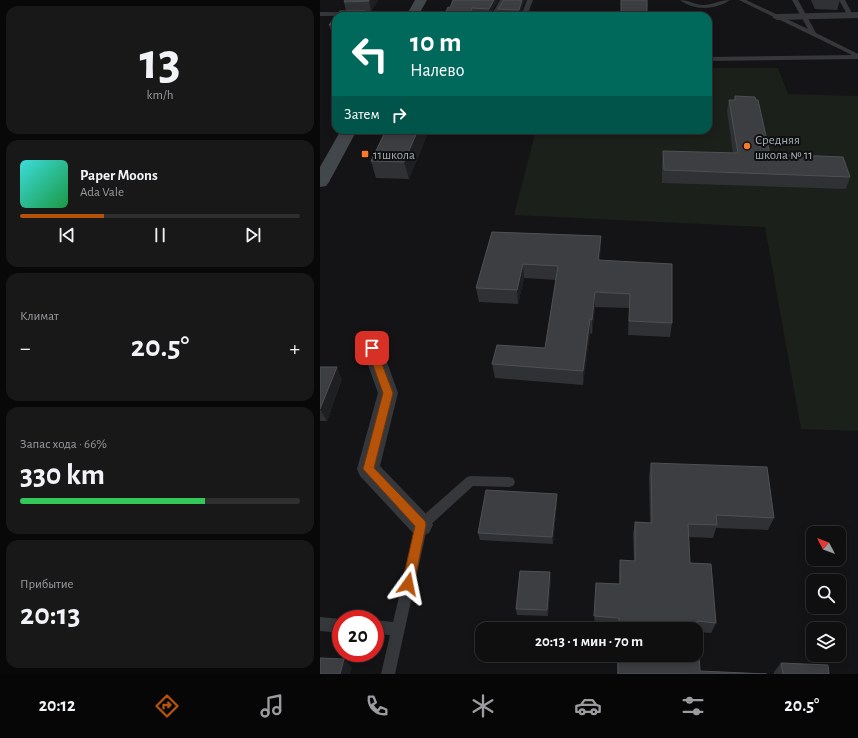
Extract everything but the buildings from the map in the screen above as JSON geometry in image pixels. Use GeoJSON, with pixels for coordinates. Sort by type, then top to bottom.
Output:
{"type":"FeatureCollection","features":[{"type":"Feature","properties":{"kind":"street"},"geometry":{"type":"LineString","coordinates":[[414,12],[421,0]]}},
{"type":"Feature","properties":{"kind":"street"},"geometry":{"type":"LineString","coordinates":[[777,17],[854,15]]}},
{"type":"Feature","properties":{"kind":"street"},"geometry":{"type":"LineString","coordinates":[[322,176],[347,134]]}},
{"type":"Feature","properties":{"kind":"street"},"geometry":{"type":"LineString","coordinates":[[372,348],[388,393],[368,469],[421,525]]}},
{"type":"Feature","properties":{"kind":"lane"},"geometry":{"type":"LineString","coordinates":[[496,12],[503,0]]}},
{"type":"Feature","properties":{"kind":"lane"},"geometry":{"type":"LineString","coordinates":[[526,12],[530,0]]}},
{"type":"Feature","properties":{"kind":"lane"},"geometry":{"type":"LineString","coordinates":[[683,0],[703,7],[727,0]]}},
{"type":"Feature","properties":{"kind":"lane"},"geometry":{"type":"LineString","coordinates":[[742,0],[858,57]]}},
{"type":"Feature","properties":{"kind":"lane"},"geometry":{"type":"LineString","coordinates":[[795,0],[805,16],[813,34]]}},
{"type":"Feature","properties":{"kind":"lane"},"geometry":{"type":"LineString","coordinates":[[842,0],[854,15]]}},
{"type":"Feature","properties":{"kind":"lane"},"geometry":{"type":"LineString","coordinates":[[320,14],[332,14]]}},
{"type":"Feature","properties":{"kind":"lane"},"geometry":{"type":"LineString","coordinates":[[712,60],[858,57]]}},
{"type":"Feature","properties":{"kind":"lane"},"geometry":{"type":"LineString","coordinates":[[388,674],[421,525],[471,481],[509,482]]}},
{"type":"Feature","properties":{"kind":"lane"},"geometry":{"type":"LineString","coordinates":[[320,624],[332,625]]}},
{"type":"Feature","properties":{"kind":"lane"},"geometry":{"type":"LineString","coordinates":[[384,627],[398,628]]}},
{"type":"Feature","properties":{"kind":"shaded area"},"geometry":{"type":"Polygon","coordinates":[[[712,68],[778,68],[788,94],[858,96],[858,431],[801,429],[765,227],[514,215],[535,134],[712,134],[712,68]]]}},
{"type":"Feature","properties":{"kind":"place","name":"Средняя школа № 11"},"geometry":{"type":"Point","coordinates":[747,146]}},
{"type":"Feature","properties":{"kind":"place","name":"11школа"},"geometry":{"type":"Point","coordinates":[365,154]}},
{"type":"Feature","properties":{"kind":"route"},"geometry":{"type":"LineString","coordinates":[[372,348],[388,393],[368,469],[421,525],[408,584]]}}]}
